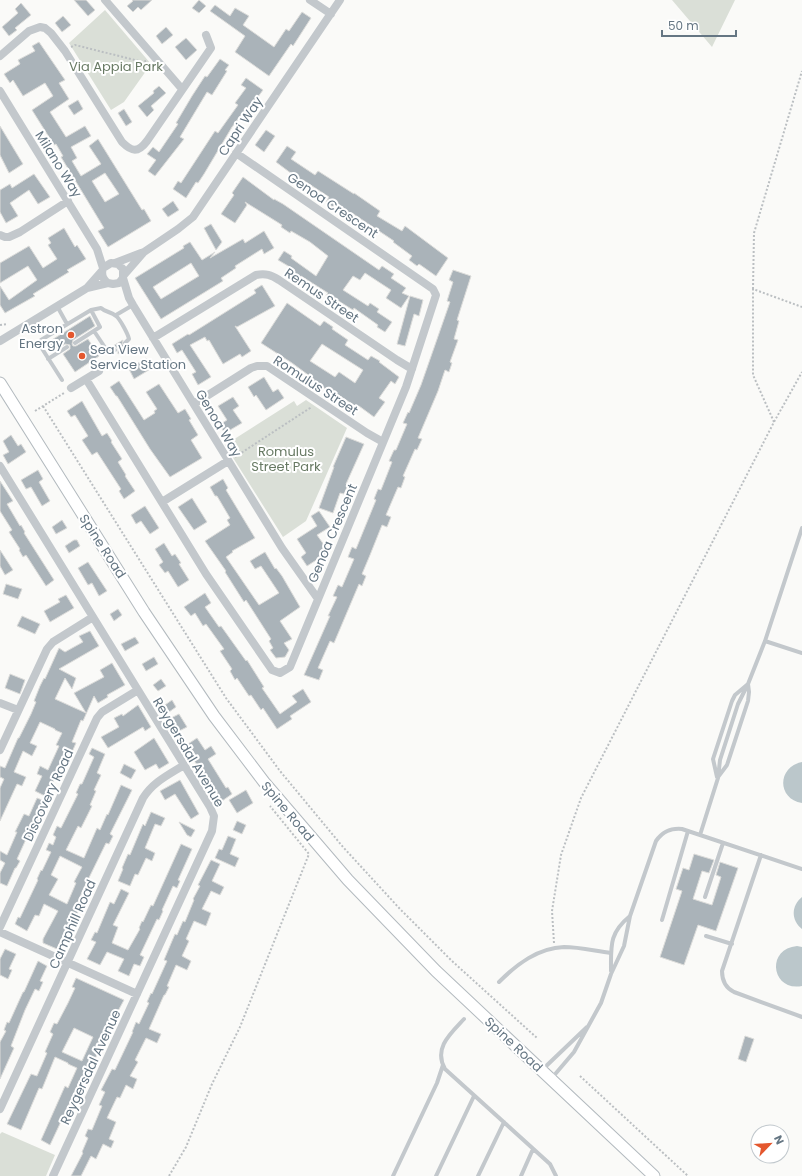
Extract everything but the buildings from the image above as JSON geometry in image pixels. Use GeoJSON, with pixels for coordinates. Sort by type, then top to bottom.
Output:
{"type":"FeatureCollection","features":[{"type":"Feature","properties":{"kind":"main road","name":"Spine Road"},"geometry":{"type":"LineString","coordinates":[[0,383],[149,618],[214,716],[264,782],[348,880],[436,971],[654,1176]]}},
{"type":"Feature","properties":{"kind":"street"},"geometry":{"type":"LineString","coordinates":[[310,0],[331,14]]}},
{"type":"Feature","properties":{"kind":"street","name":"Capri Way"},"geometry":{"type":"LineString","coordinates":[[113,263],[144,252],[193,217],[340,0]]}},
{"type":"Feature","properties":{"kind":"street"},"geometry":{"type":"LineString","coordinates":[[110,1],[182,89]]}},
{"type":"Feature","properties":{"kind":"street"},"geometry":{"type":"LineString","coordinates":[[0,56],[29,31],[40,27],[45,28],[66,51],[122,142],[132,150],[142,147],[211,48],[206,35]]}},
{"type":"Feature","properties":{"kind":"street","name":"Milano Way"},"geometry":{"type":"LineString","coordinates":[[0,91],[97,249],[103,270]]}},
{"type":"Feature","properties":{"kind":"street","name":"Genoa Crescent"},"geometry":{"type":"LineString","coordinates":[[86,379],[206,574],[272,670],[280,673],[287,670],[290,667],[412,369],[435,297],[433,289],[236,153]]}},
{"type":"Feature","properties":{"kind":"street"},"geometry":{"type":"LineString","coordinates":[[0,235],[9,237],[20,232],[68,201]]}},
{"type":"Feature","properties":{"kind":"street","name":"Milano Way"},"geometry":{"type":"LineString","coordinates":[[97,249],[113,263]]}},
{"type":"Feature","properties":{"kind":"street","name":"Capri Way"},"geometry":{"type":"LineString","coordinates":[[123,276],[144,252]]}},
{"type":"Feature","properties":{"kind":"street"},"geometry":{"type":"LineString","coordinates":[[0,341],[87,288],[103,270],[113,263],[121,266],[123,276],[119,283],[87,288]]}},
{"type":"Feature","properties":{"kind":"street"},"geometry":{"type":"LineString","coordinates":[[103,270],[103,278],[110,284]]}},
{"type":"Feature","properties":{"kind":"street","name":"Remus Street"},"geometry":{"type":"LineString","coordinates":[[153,338],[256,275],[263,273],[279,280],[412,369]]}},
{"type":"Feature","properties":{"kind":"street","name":"Genoa Way"},"geometry":{"type":"LineString","coordinates":[[123,276],[129,298],[133,305],[282,548],[318,599]]}},
{"type":"Feature","properties":{"kind":"street","name":"Genoa Way"},"geometry":{"type":"LineString","coordinates":[[110,284],[129,298]]}},
{"type":"Feature","properties":{"kind":"street","name":"Romulus Street"},"geometry":{"type":"LineString","coordinates":[[194,404],[251,368],[262,365],[267,366],[367,433],[383,442]]}},
{"type":"Feature","properties":{"kind":"street"},"geometry":{"type":"LineString","coordinates":[[71,388],[99,371]]}},
{"type":"Feature","properties":{"kind":"street"},"geometry":{"type":"LineString","coordinates":[[162,502],[228,461]]}},
{"type":"Feature","properties":{"kind":"street","name":"Reygersdal Avenue"},"geometry":{"type":"LineString","coordinates":[[0,466],[214,816],[212,831],[53,1176]]}},
{"type":"Feature","properties":{"kind":"street"},"geometry":{"type":"LineString","coordinates":[[0,750],[47,649],[53,642],[93,617]]}},
{"type":"Feature","properties":{"kind":"street","name":"Discovery Road"},"geometry":{"type":"LineString","coordinates":[[0,928],[97,718],[102,712],[138,690]]}},
{"type":"Feature","properties":{"kind":"street"},"geometry":{"type":"LineString","coordinates":[[0,704],[18,710]]}},
{"type":"Feature","properties":{"kind":"street","name":"Camphill Road"},"geometry":{"type":"LineString","coordinates":[[0,1109],[143,798],[148,789],[155,782],[184,765]]}},
{"type":"Feature","properties":{"kind":"street"},"geometry":{"type":"LineString","coordinates":[[0,932],[137,994]]}},
{"type":"Feature","properties":{"kind":"lane"},"geometry":{"type":"LineString","coordinates":[[116,315],[133,305]]}},
{"type":"Feature","properties":{"kind":"lane"},"geometry":{"type":"LineString","coordinates":[[57,306],[67,324]]}},
{"type":"Feature","properties":{"kind":"lane"},"geometry":{"type":"LineString","coordinates":[[62,380],[41,347],[41,340],[91,310],[101,308],[116,315],[128,334],[129,339],[126,344]]}},
{"type":"Feature","properties":{"kind":"lane"},"geometry":{"type":"LineString","coordinates":[[75,342],[100,328],[91,310]]}},
{"type":"Feature","properties":{"kind":"lane"},"geometry":{"type":"LineString","coordinates":[[94,331],[108,352],[115,350]]}},
{"type":"Feature","properties":{"kind":"lane"},"geometry":{"type":"LineString","coordinates":[[48,359],[68,347]]}},
{"type":"Feature","properties":{"kind":"lane"},"geometry":{"type":"LineString","coordinates":[[700,835],[718,778],[720,760],[738,704],[748,684],[765,641],[802,528]]}},
{"type":"Feature","properties":{"kind":"lane"},"geometry":{"type":"LineString","coordinates":[[765,641],[802,653]]}},
{"type":"Feature","properties":{"kind":"lane"},"geometry":{"type":"LineString","coordinates":[[718,778],[713,763],[715,752],[732,701],[735,695],[748,684]]}},
{"type":"Feature","properties":{"kind":"lane"},"geometry":{"type":"LineString","coordinates":[[718,778],[727,765],[748,701],[748,684]]}},
{"type":"Feature","properties":{"kind":"lane"},"geometry":{"type":"LineString","coordinates":[[551,1079],[574,1052],[601,1003],[611,974],[624,946],[630,916],[656,841],[663,833],[672,829],[688,831],[802,869]]}},
{"type":"Feature","properties":{"kind":"lane"},"geometry":{"type":"LineString","coordinates":[[662,920],[688,831]]}},
{"type":"Feature","properties":{"kind":"lane"},"geometry":{"type":"LineString","coordinates":[[705,897],[723,843]]}},
{"type":"Feature","properties":{"kind":"lane"},"geometry":{"type":"LineString","coordinates":[[761,855],[722,971],[723,980],[727,988],[734,992],[802,1017]]}},
{"type":"Feature","properties":{"kind":"lane"},"geometry":{"type":"LineString","coordinates":[[611,974],[611,942],[613,936],[623,922],[630,916]]}},
{"type":"Feature","properties":{"kind":"lane"},"geometry":{"type":"LineString","coordinates":[[706,936],[732,944]]}},
{"type":"Feature","properties":{"kind":"lane"},"geometry":{"type":"LineString","coordinates":[[499,982],[509,972],[536,954],[547,949],[565,947],[611,953]]}},
{"type":"Feature","properties":{"kind":"lane"},"geometry":{"type":"LineString","coordinates":[[464,1019],[450,1033],[442,1045],[440,1057],[442,1065],[474,1096],[550,1164],[555,1171],[556,1176]]}},
{"type":"Feature","properties":{"kind":"lane"},"geometry":{"type":"LineString","coordinates":[[542,1070],[590,1024]]}},
{"type":"Feature","properties":{"kind":"lane"},"geometry":{"type":"LineString","coordinates":[[393,1176],[437,1083],[442,1065]]}},
{"type":"Feature","properties":{"kind":"lane"},"geometry":{"type":"LineString","coordinates":[[436,1176],[474,1096]]}},
{"type":"Feature","properties":{"kind":"lane"},"geometry":{"type":"LineString","coordinates":[[478,1176],[504,1122]]}},
{"type":"Feature","properties":{"kind":"lane"},"geometry":{"type":"LineString","coordinates":[[520,1176],[533,1149]]}},
{"type":"Feature","properties":{"kind":"path"},"geometry":{"type":"LineString","coordinates":[[66,51],[75,45],[143,62],[153,55]]}},
{"type":"Feature","properties":{"kind":"path"},"geometry":{"type":"LineString","coordinates":[[774,422],[753,375],[754,233],[802,70]]}},
{"type":"Feature","properties":{"kind":"path"},"geometry":{"type":"LineString","coordinates":[[753,289],[802,307]]}},
{"type":"Feature","properties":{"kind":"path"},"geometry":{"type":"LineString","coordinates":[[1,324],[7,324]]}},
{"type":"Feature","properties":{"kind":"path"},"geometry":{"type":"LineString","coordinates":[[555,948],[552,910],[561,855],[581,798],[774,422],[802,372]]}},
{"type":"Feature","properties":{"kind":"path"},"geometry":{"type":"LineString","coordinates":[[34,411],[71,388]]}},
{"type":"Feature","properties":{"kind":"path"},"geometry":{"type":"LineString","coordinates":[[228,461],[310,408],[315,398]]}},
{"type":"Feature","properties":{"kind":"path"},"geometry":{"type":"LineString","coordinates":[[43,406],[226,698],[280,771],[343,847],[400,909],[452,961],[537,1038]]}},
{"type":"Feature","properties":{"kind":"path"},"geometry":{"type":"LineString","coordinates":[[169,1176],[186,1147],[212,1084],[240,1026],[309,854],[268,804]]}},
{"type":"Feature","properties":{"kind":"path"},"geometry":{"type":"LineString","coordinates":[[580,1076],[688,1176]]}},
{"type":"Feature","properties":{"kind":"green space"},"geometry":{"type":"Polygon","coordinates":[[[672,0],[735,0],[712,47],[672,0]]]}},
{"type":"Feature","properties":{"kind":"green space","name":"Via Appia Park"},"geometry":{"type":"Polygon","coordinates":[[[105,10],[151,64],[124,102],[111,110],[69,43],[105,10]]]}},
{"type":"Feature","properties":{"kind":"green space","name":"Romulus Street Park"},"geometry":{"type":"Polygon","coordinates":[[[306,400],[347,428],[306,521],[283,537],[225,445],[294,401],[297,406],[306,400]]]}},
{"type":"Feature","properties":{"kind":"green space"},"geometry":{"type":"Polygon","coordinates":[[[2,1132],[55,1155],[46,1176],[0,1176],[0,1134],[2,1132]]]}},
{"type":"Feature","properties":{"kind":"shaded area"},"geometry":{"type":"Polygon","coordinates":[[[802,762],[802,803],[788,796],[784,790],[783,783],[784,776],[788,770],[794,765],[802,762]]]}},
{"type":"Feature","properties":{"kind":"shaded area"},"geometry":{"type":"Polygon","coordinates":[[[802,897],[802,929],[794,917],[794,909],[802,897]]]}},
{"type":"Feature","properties":{"kind":"shaded area"},"geometry":{"type":"Polygon","coordinates":[[[797,946],[802,947],[802,986],[792,986],[784,983],[779,977],[776,969],[780,954],[787,949],[797,946]]]}},
{"type":"Feature","properties":{"kind":"place","name":"Astron Energy"},"geometry":{"type":"Point","coordinates":[71,335]}},
{"type":"Feature","properties":{"kind":"place","name":"Sea View Service Station"},"geometry":{"type":"Point","coordinates":[82,356]}}]}
